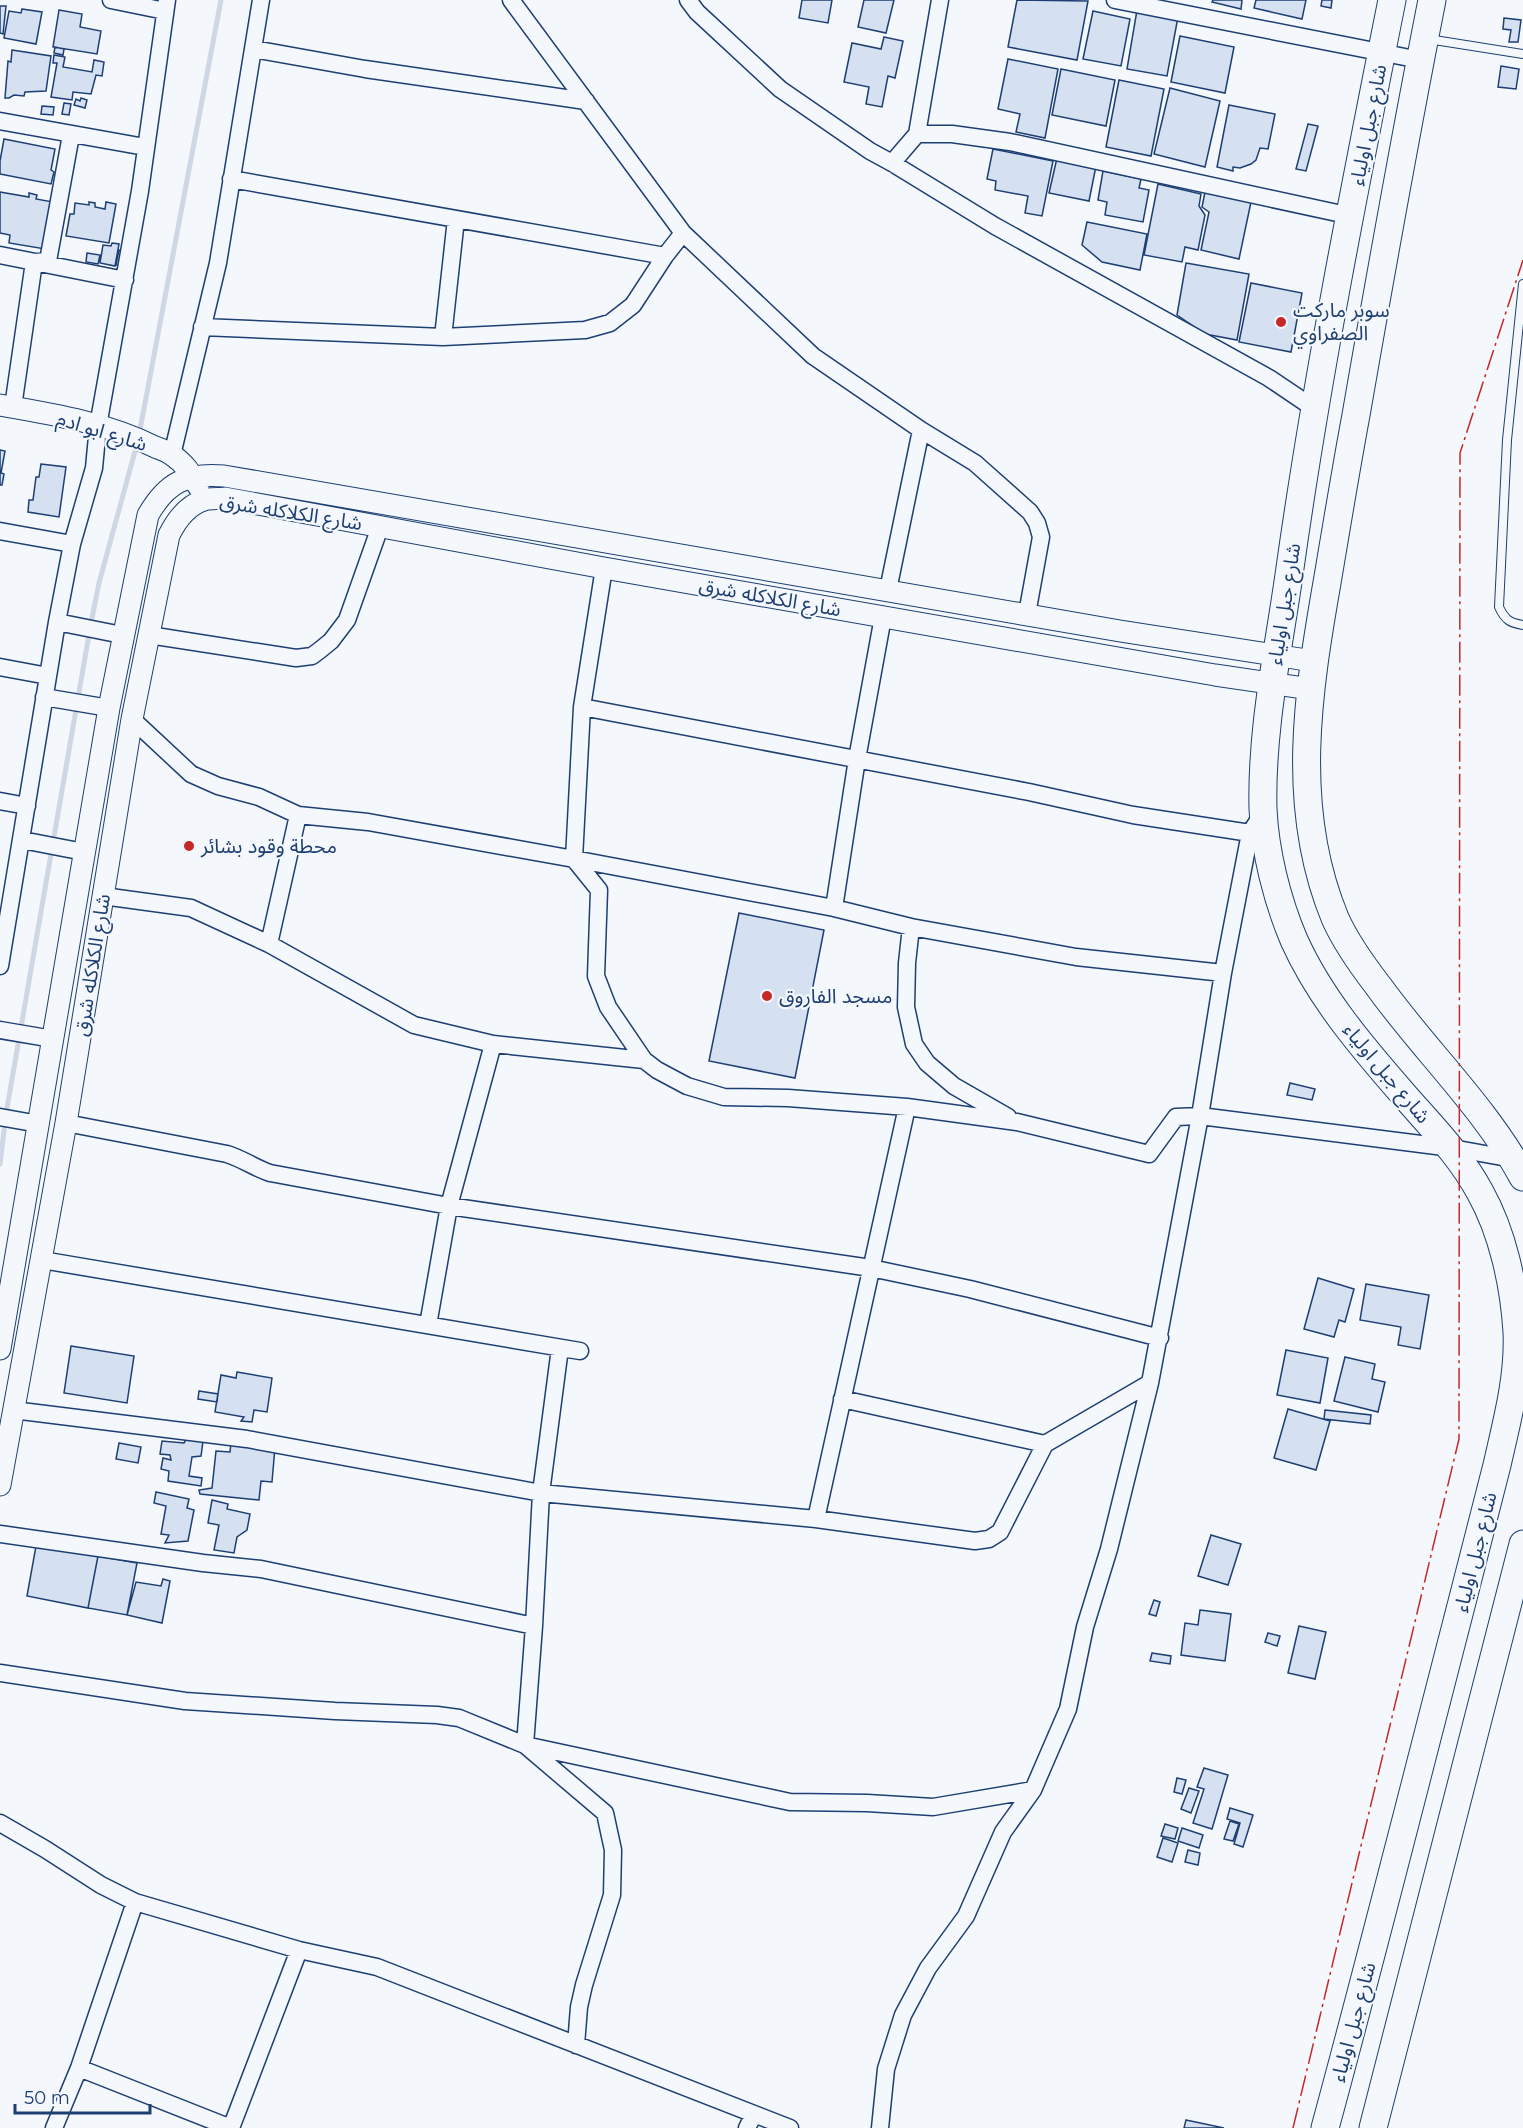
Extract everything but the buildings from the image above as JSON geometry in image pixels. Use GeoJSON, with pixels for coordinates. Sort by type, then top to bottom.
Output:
{"type":"FeatureCollection","features":[{"type":"Feature","properties":{"kind":"highway","name":"شارع جبل اولياء"},"geometry":{"type":"LineString","coordinates":[[1325,2128],[1507,1424],[1517,1355],[1515,1312],[1505,1259],[1485,1202],[1452,1148],[1353,1035],[1316,981],[1293,938],[1279,895],[1267,844],[1257,823],[1272,682],[1315,409],[1392,0]]}},
{"type":"Feature","properties":{"kind":"highway","name":"شارع جبل اولياء"},"geometry":{"type":"LineString","coordinates":[[1432,0],[1313,661],[1306,757],[1307,797],[1310,834],[1321,880],[1336,921],[1355,954],[1401,1018],[1480,1111],[1520,1166]]}},
{"type":"Feature","properties":{"kind":"highway"},"geometry":{"type":"LineString","coordinates":[[1373,2128],[1523,1544]]}},
{"type":"Feature","properties":{"kind":"street"},"geometry":{"type":"LineString","coordinates":[[0,966],[57,622],[72,544],[94,468],[98,426],[140,191],[166,6],[111,0]]}},
{"type":"Feature","properties":{"kind":"street"},"geometry":{"type":"LineString","coordinates":[[172,455],[218,262],[261,0]]}},
{"type":"Feature","properties":{"kind":"street"},"geometry":{"type":"LineString","coordinates":[[511,0],[683,233],[813,356],[921,430],[975,463],[1030,512],[1037,523],[1041,537],[1027,614]]}},
{"type":"Feature","properties":{"kind":"street"},"geometry":{"type":"LineString","coordinates":[[688,0],[697,12],[780,89],[870,151],[1005,232],[1269,378],[1315,409]]}},
{"type":"Feature","properties":{"kind":"street"},"geometry":{"type":"LineString","coordinates":[[892,163],[917,134],[940,0]]}},
{"type":"Feature","properties":{"kind":"street"},"geometry":{"type":"LineString","coordinates":[[1115,0],[1381,53],[1422,50]]}},
{"type":"Feature","properties":{"kind":"street"},"geometry":{"type":"LineString","coordinates":[[254,49],[365,69],[586,101]]}},
{"type":"Feature","properties":{"kind":"street"},"geometry":{"type":"LineString","coordinates":[[0,122],[145,147]]}},
{"type":"Feature","properties":{"kind":"street"},"geometry":{"type":"LineString","coordinates":[[917,134],[952,134],[1010,142],[1351,216]]}},
{"type":"Feature","properties":{"kind":"street"},"geometry":{"type":"LineString","coordinates":[[34,262],[48,261],[70,135]]}},
{"type":"Feature","properties":{"kind":"street"},"geometry":{"type":"LineString","coordinates":[[231,179],[665,256]]}},
{"type":"Feature","properties":{"kind":"street"},"geometry":{"type":"LineString","coordinates":[[444,338],[456,219]]}},
{"type":"Feature","properties":{"kind":"street"},"geometry":{"type":"LineString","coordinates":[[202,327],[444,338],[585,330],[610,323],[633,305],[683,233]]}},
{"type":"Feature","properties":{"kind":"street"},"geometry":{"type":"LineString","coordinates":[[0,255],[125,280]]}},
{"type":"Feature","properties":{"kind":"street"},"geometry":{"type":"LineString","coordinates":[[7,406],[34,262]]}},
{"type":"Feature","properties":{"kind":"street","name":"شارع ابو ادم"},"geometry":{"type":"LineString","coordinates":[[7,406],[98,426],[130,436],[172,455],[194,477]]}},
{"type":"Feature","properties":{"kind":"street"},"geometry":{"type":"LineString","coordinates":[[888,590],[921,430]]}},
{"type":"Feature","properties":{"kind":"street","name":"شارع الكلاكله شرق"},"geometry":{"type":"LineString","coordinates":[[0,1349],[122,635],[148,515],[164,491],[194,477],[224,476],[1120,631],[1313,661]]}},
{"type":"Feature","properties":{"kind":"street"},"geometry":{"type":"LineString","coordinates":[[194,477],[204,500]]}},
{"type":"Feature","properties":{"kind":"street","name":"شارع الكلاكله شرق"},"geometry":{"type":"LineString","coordinates":[[0,1485],[66,1123],[132,719],[169,535],[175,522],[185,512],[204,500],[225,498],[604,568],[1215,675],[1311,689]]}},
{"type":"Feature","properties":{"kind":"street"},"geometry":{"type":"LineString","coordinates":[[149,635],[285,656],[312,656],[331,641],[347,620],[380,526]]}},
{"type":"Feature","properties":{"kind":"street"},"geometry":{"type":"LineString","coordinates":[[0,531],[72,544]]}},
{"type":"Feature","properties":{"kind":"street"},"geometry":{"type":"LineString","coordinates":[[604,568],[582,707],[574,859],[599,890],[596,976],[608,1007],[644,1060],[657,1070],[687,1086],[724,1096],[788,1098],[907,1107],[1017,1122],[1149,1154],[1176,1117],[1200,1116],[1452,1148],[1520,1166]]}},
{"type":"Feature","properties":{"kind":"street"},"geometry":{"type":"LineString","coordinates":[[834,908],[857,759],[883,617]]}},
{"type":"Feature","properties":{"kind":"street"},"geometry":{"type":"LineString","coordinates":[[57,622],[122,635]]}},
{"type":"Feature","properties":{"kind":"street"},"geometry":{"type":"LineString","coordinates":[[0,667],[48,676]]}},
{"type":"Feature","properties":{"kind":"street"},"geometry":{"type":"LineString","coordinates":[[44,698],[109,708]]}},
{"type":"Feature","properties":{"kind":"street"},"geometry":{"type":"LineString","coordinates":[[582,707],[1029,792],[1133,815],[1257,823],[1223,973],[1160,1338],[1109,1549],[1085,1628],[1068,1709],[1033,1790],[1003,1832],[966,1916],[927,1968],[903,2015],[886,2069],[880,2128]]}},
{"type":"Feature","properties":{"kind":"street"},"geometry":{"type":"LineString","coordinates":[[132,719],[191,774],[218,786],[259,797],[298,815],[368,822],[574,859],[834,908],[911,927],[1076,957],[1223,973]]}},
{"type":"Feature","properties":{"kind":"street"},"geometry":{"type":"LineString","coordinates":[[0,801],[27,806]]}},
{"type":"Feature","properties":{"kind":"street"},"geometry":{"type":"LineString","coordinates":[[269,944],[298,815]]}},
{"type":"Feature","properties":{"kind":"street"},"geometry":{"type":"LineString","coordinates":[[21,840],[84,852]]}},
{"type":"Feature","properties":{"kind":"street"},"geometry":{"type":"LineString","coordinates":[[103,896],[190,908],[269,944],[414,1025],[493,1044],[644,1060]]}},
{"type":"Feature","properties":{"kind":"street"},"geometry":{"type":"LineString","coordinates":[[911,927],[906,1007],[914,1044],[927,1063],[954,1086],[1017,1122]]}},
{"type":"Feature","properties":{"kind":"street"},"geometry":{"type":"LineString","coordinates":[[0,1030],[53,1039]]}},
{"type":"Feature","properties":{"kind":"street"},"geometry":{"type":"LineString","coordinates":[[428,1325],[449,1206],[493,1044]]}},
{"type":"Feature","properties":{"kind":"street"},"geometry":{"type":"LineString","coordinates":[[816,1519],[907,1107]]}},
{"type":"Feature","properties":{"kind":"street"},"geometry":{"type":"LineString","coordinates":[[0,1117],[39,1124]]}},
{"type":"Feature","properties":{"kind":"street"},"geometry":{"type":"LineString","coordinates":[[66,1123],[227,1154],[270,1173],[449,1206],[871,1268],[969,1289],[1160,1338]]}},
{"type":"Feature","properties":{"kind":"street"},"geometry":{"type":"LineString","coordinates":[[42,1260],[580,1351]]}},
{"type":"Feature","properties":{"kind":"street"},"geometry":{"type":"LineString","coordinates":[[525,1745],[541,1493],[560,1348]]}},
{"type":"Feature","properties":{"kind":"street"},"geometry":{"type":"LineString","coordinates":[[14,1410],[247,1439],[541,1493],[816,1519],[975,1541],[989,1539],[1000,1532],[1045,1444],[1150,1383]]}},
{"type":"Feature","properties":{"kind":"street"},"geometry":{"type":"LineString","coordinates":[[842,1399],[1045,1444]]}},
{"type":"Feature","properties":{"kind":"street"},"geometry":{"type":"LineString","coordinates":[[0,1534],[261,1569],[534,1626]]}},
{"type":"Feature","properties":{"kind":"street"},"geometry":{"type":"LineString","coordinates":[[0,1673],[185,1701],[459,1718],[525,1745],[790,1802],[933,1807],[1033,1790]]}},
{"type":"Feature","properties":{"kind":"street"},"geometry":{"type":"LineString","coordinates":[[525,1745],[605,1813],[613,1850],[612,1895],[584,1985],[579,2007],[576,2045]]}},
{"type":"Feature","properties":{"kind":"street"},"geometry":{"type":"LineString","coordinates":[[0,1823],[45,1849],[100,1886],[135,1902],[299,1950],[377,1967],[576,2045],[751,2121],[790,2128]]}},
{"type":"Feature","properties":{"kind":"street"},"geometry":{"type":"LineString","coordinates":[[54,2128],[79,2068],[135,1902]]}},
{"type":"Feature","properties":{"kind":"street"},"geometry":{"type":"LineString","coordinates":[[79,2068],[231,2128],[299,1950]]}},
{"type":"Feature","properties":{"kind":"lane"},"geometry":{"type":"LineString","coordinates":[[1422,50],[1523,54]]}},
{"type":"Feature","properties":{"kind":"lane"},"geometry":{"type":"LineString","coordinates":[[1523,284],[1507,440],[1499,608],[1504,618],[1512,623],[1523,624]]}},
{"type":"Feature","properties":{"kind":"waterway"},"geometry":{"type":"LineString","coordinates":[[139,435],[221,0]]}},
{"type":"Feature","properties":{"kind":"waterway"},"geometry":{"type":"LineString","coordinates":[[0,1164],[6,1114],[91,623],[99,583],[137,444]]}},
{"type":"Feature","properties":{"kind":"power"},"geometry":{"type":"LineString","coordinates":[[1293,2128],[1459,1439],[1460,453],[1523,260]]}},
{"type":"Feature","properties":{"kind":"place","name":"سوبر ماركت الصفراوي"},"geometry":{"type":"Point","coordinates":[1281,322]}},
{"type":"Feature","properties":{"kind":"place","name":"محطة وقود بشائر"},"geometry":{"type":"Point","coordinates":[189,846]}},
{"type":"Feature","properties":{"kind":"place","name":"مسجد الفاروق"},"geometry":{"type":"Point","coordinates":[767,996]}}]}
